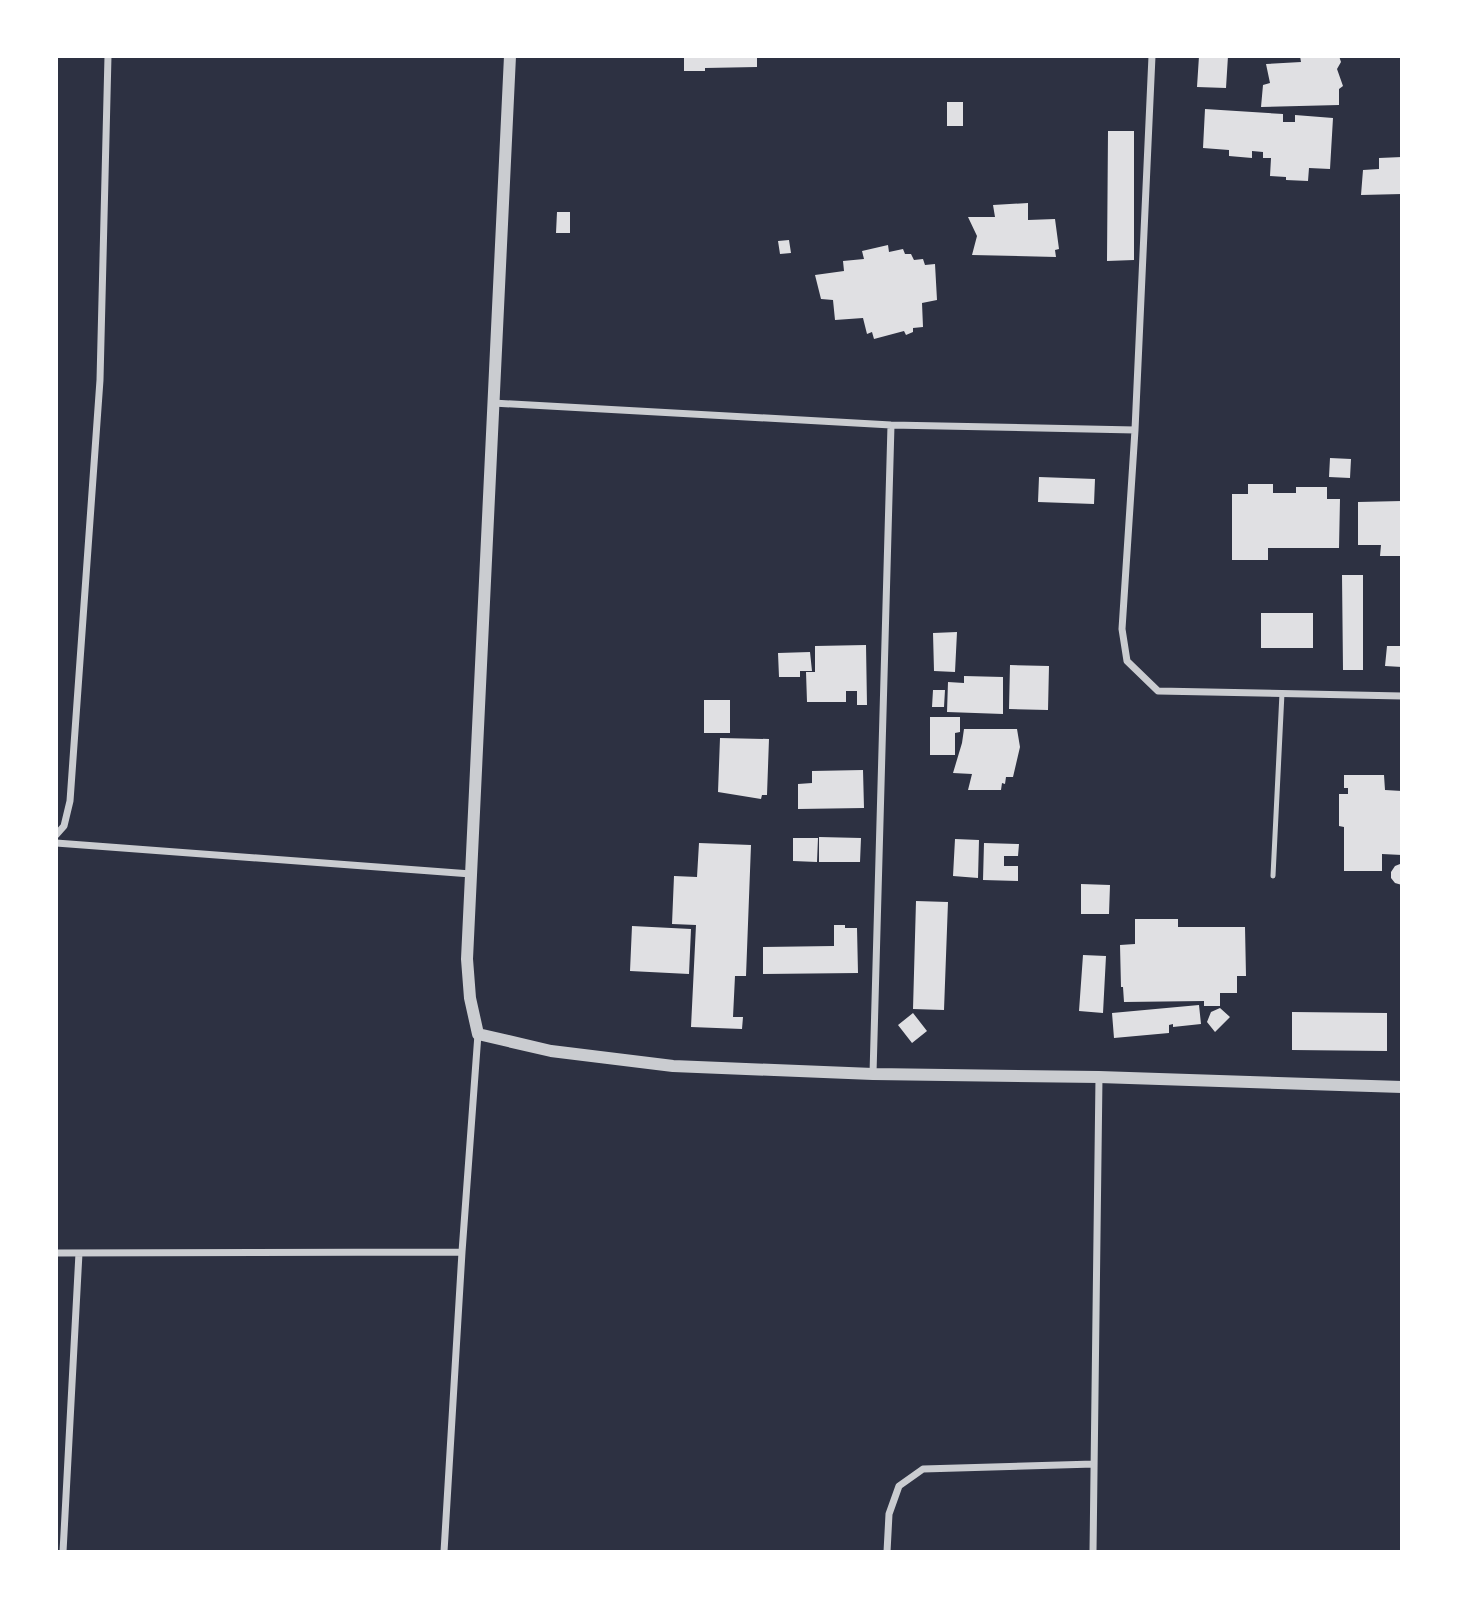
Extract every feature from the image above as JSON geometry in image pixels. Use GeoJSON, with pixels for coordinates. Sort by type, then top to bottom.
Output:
{"type":"FeatureCollection","features":[{"type":"Feature","properties":{"kind":"street"},"geometry":{"type":"LineString","coordinates":[[56,835],[64,826],[70,801],[99,394],[108,56]]}},
{"type":"Feature","properties":{"kind":"street"},"geometry":{"type":"LineString","coordinates":[[444,1552],[478,1034],[470,998],[467,959],[510,56]]}},
{"type":"Feature","properties":{"kind":"street"},"geometry":{"type":"LineString","coordinates":[[1152,56],[1135,430],[1122,629],[1127,661],[1158,691],[1402,696]]}},
{"type":"Feature","properties":{"kind":"street"},"geometry":{"type":"LineString","coordinates":[[492,403],[891,425],[1135,430]]}},
{"type":"Feature","properties":{"kind":"street"},"geometry":{"type":"LineString","coordinates":[[873,1074],[891,425]]}},
{"type":"Feature","properties":{"kind":"street"},"geometry":{"type":"LineString","coordinates":[[56,843],[471,874]]}},
{"type":"Feature","properties":{"kind":"street"},"geometry":{"type":"LineString","coordinates":[[478,1034],[551,1051],[673,1066],[873,1074],[1099,1077],[1402,1087]]}},
{"type":"Feature","properties":{"kind":"street"},"geometry":{"type":"LineString","coordinates":[[1093,1552],[1099,1077]]}},
{"type":"Feature","properties":{"kind":"street"},"geometry":{"type":"LineString","coordinates":[[56,1253],[462,1252]]}},
{"type":"Feature","properties":{"kind":"street"},"geometry":{"type":"LineString","coordinates":[[63,1552],[79,1253]]}},
{"type":"Feature","properties":{"kind":"street"},"geometry":{"type":"LineString","coordinates":[[887,1552],[889,1514],[899,1486],[923,1469],[1094,1464]]}},
{"type":"Feature","properties":{"kind":"lane"},"geometry":{"type":"LineString","coordinates":[[1273,876],[1282,694]]}},
{"type":"Feature","properties":{"kind":"building"},"geometry":{"type":"Polygon","coordinates":[[[684,56],[757,56],[757,67],[684,71],[684,56]]]}},
{"type":"Feature","properties":{"kind":"building"},"geometry":{"type":"Polygon","coordinates":[[[1199,56],[1228,56],[1226,88],[1197,87],[1199,56]]]}},
{"type":"Feature","properties":{"kind":"building"},"geometry":{"type":"Polygon","coordinates":[[[1300,56],[1339,56],[1341,62],[1337,69],[1343,86],[1339,89],[1339,105],[1261,107],[1263,85],[1270,83],[1266,64],[1301,62],[1300,56]]]}},
{"type":"Feature","properties":{"kind":"building"},"geometry":{"type":"Polygon","coordinates":[[[947,102],[963,102],[963,126],[947,126],[947,102]]]}},
{"type":"Feature","properties":{"kind":"building"},"geometry":{"type":"Polygon","coordinates":[[[1205,109],[1283,114],[1283,122],[1295,122],[1295,115],[1333,118],[1330,169],[1309,168],[1308,181],[1286,180],[1286,177],[1270,176],[1271,158],[1263,158],[1263,152],[1252,151],[1252,158],[1229,156],[1229,150],[1203,148],[1205,109]]]}},
{"type":"Feature","properties":{"kind":"building"},"geometry":{"type":"Polygon","coordinates":[[[1108,131],[1134,131],[1134,260],[1107,261],[1108,131]]]}},
{"type":"Feature","properties":{"kind":"building"},"geometry":{"type":"Polygon","coordinates":[[[1402,157],[1402,194],[1361,195],[1363,170],[1379,169],[1379,158],[1402,157]]]}},
{"type":"Feature","properties":{"kind":"building"},"geometry":{"type":"Polygon","coordinates":[[[1028,203],[1028,220],[1055,219],[1059,249],[1055,250],[1056,257],[972,255],[977,236],[968,217],[995,217],[993,205],[1028,203]]]}},
{"type":"Feature","properties":{"kind":"building"},"geometry":{"type":"Polygon","coordinates":[[[557,212],[570,212],[570,233],[556,233],[557,212]]]}},
{"type":"Feature","properties":{"kind":"building"},"geometry":{"type":"Polygon","coordinates":[[[789,240],[791,253],[780,254],[778,241],[789,240]]]}},
{"type":"Feature","properties":{"kind":"building"},"geometry":{"type":"Polygon","coordinates":[[[888,245],[889,252],[903,249],[905,254],[911,254],[914,260],[923,259],[925,265],[935,264],[937,300],[922,303],[923,327],[913,328],[913,332],[906,335],[904,331],[874,339],[872,332],[867,334],[863,318],[835,320],[833,300],[821,299],[815,275],[844,271],[843,261],[864,259],[862,251],[888,245]]]}},
{"type":"Feature","properties":{"kind":"building"},"geometry":{"type":"Polygon","coordinates":[[[1330,458],[1351,459],[1350,478],[1329,477],[1330,458]]]}},
{"type":"Feature","properties":{"kind":"building"},"geometry":{"type":"Polygon","coordinates":[[[1039,477],[1095,479],[1094,504],[1038,502],[1039,477]]]}},
{"type":"Feature","properties":{"kind":"building"},"geometry":{"type":"Polygon","coordinates":[[[1248,484],[1273,484],[1273,493],[1296,493],[1296,487],[1327,487],[1327,499],[1340,499],[1339,548],[1268,548],[1268,560],[1232,560],[1232,494],[1248,494],[1248,484]]]}},
{"type":"Feature","properties":{"kind":"building"},"geometry":{"type":"Polygon","coordinates":[[[1402,501],[1402,556],[1380,556],[1381,545],[1358,545],[1358,502],[1402,501]]]}},
{"type":"Feature","properties":{"kind":"building"},"geometry":{"type":"Polygon","coordinates":[[[1342,575],[1363,575],[1363,670],[1343,670],[1342,575]]]}},
{"type":"Feature","properties":{"kind":"building"},"geometry":{"type":"Polygon","coordinates":[[[1261,613],[1313,613],[1313,648],[1261,648],[1261,613]]]}},
{"type":"Feature","properties":{"kind":"building"},"geometry":{"type":"Polygon","coordinates":[[[957,632],[955,672],[934,671],[933,633],[957,632]]]}},
{"type":"Feature","properties":{"kind":"building"},"geometry":{"type":"Polygon","coordinates":[[[866,645],[867,705],[857,705],[857,691],[846,691],[846,702],[807,702],[806,672],[815,672],[815,646],[866,645]]]}},
{"type":"Feature","properties":{"kind":"building"},"geometry":{"type":"Polygon","coordinates":[[[1387,646],[1402,646],[1402,667],[1385,666],[1387,646]]]}},
{"type":"Feature","properties":{"kind":"building"},"geometry":{"type":"Polygon","coordinates":[[[810,652],[812,671],[800,671],[800,677],[779,677],[778,653],[810,652]]]}},
{"type":"Feature","properties":{"kind":"building"},"geometry":{"type":"Polygon","coordinates":[[[1010,665],[1049,666],[1048,710],[1009,709],[1010,665]]]}},
{"type":"Feature","properties":{"kind":"building"},"geometry":{"type":"Polygon","coordinates":[[[964,676],[1003,677],[1003,714],[947,712],[948,682],[964,683],[964,676]]]}},
{"type":"Feature","properties":{"kind":"building"},"geometry":{"type":"Polygon","coordinates":[[[933,690],[945,690],[944,707],[932,707],[933,690]]]}},
{"type":"Feature","properties":{"kind":"building"},"geometry":{"type":"Polygon","coordinates":[[[704,700],[730,700],[730,733],[704,733],[704,700]]]}},
{"type":"Feature","properties":{"kind":"building"},"geometry":{"type":"Polygon","coordinates":[[[930,717],[960,717],[960,732],[955,733],[955,755],[930,755],[930,717]]]}},
{"type":"Feature","properties":{"kind":"building"},"geometry":{"type":"Polygon","coordinates":[[[964,729],[1017,729],[1020,747],[1013,777],[1006,777],[1001,790],[968,790],[972,774],[953,773],[964,729]]]}},
{"type":"Feature","properties":{"kind":"building"},"geometry":{"type":"Polygon","coordinates":[[[720,738],[769,739],[767,795],[762,795],[761,799],[718,792],[720,738]]]}},
{"type":"Feature","properties":{"kind":"building"},"geometry":{"type":"Polygon","coordinates":[[[863,770],[864,808],[798,809],[798,784],[812,783],[812,771],[863,770]]]}},
{"type":"Feature","properties":{"kind":"building"},"geometry":{"type":"Polygon","coordinates":[[[1344,775],[1384,775],[1385,790],[1402,791],[1402,855],[1382,854],[1382,871],[1344,871],[1344,827],[1339,826],[1339,794],[1348,794],[1348,788],[1344,788],[1344,775]]]}},
{"type":"Feature","properties":{"kind":"building"},"geometry":{"type":"Polygon","coordinates":[[[819,837],[861,838],[860,862],[819,862],[819,837]]]}},
{"type":"Feature","properties":{"kind":"building"},"geometry":{"type":"Polygon","coordinates":[[[793,838],[818,838],[817,862],[793,861],[793,838]]]}},
{"type":"Feature","properties":{"kind":"building"},"geometry":{"type":"Polygon","coordinates":[[[955,839],[979,840],[978,878],[953,876],[955,839]]]}},
{"type":"Feature","properties":{"kind":"building"},"geometry":{"type":"Polygon","coordinates":[[[699,843],[751,845],[746,976],[735,976],[733,1017],[743,1017],[742,1029],[691,1027],[696,925],[672,924],[674,876],[697,877],[699,843]]]}},
{"type":"Feature","properties":{"kind":"building"},"geometry":{"type":"Polygon","coordinates":[[[984,843],[1019,844],[1018,856],[1004,856],[1004,866],[1018,866],[1018,881],[983,880],[984,843]]]}},
{"type":"Feature","properties":{"kind":"building"},"geometry":{"type":"Polygon","coordinates":[[[1400,864],[1402,885],[1391,878],[1391,872],[1400,864]]]}},
{"type":"Feature","properties":{"kind":"building"},"geometry":{"type":"Polygon","coordinates":[[[1081,884],[1110,885],[1109,914],[1081,914],[1081,884]]]}},
{"type":"Feature","properties":{"kind":"building"},"geometry":{"type":"Polygon","coordinates":[[[916,901],[948,902],[944,1010],[913,1009],[916,901]]]}},
{"type":"Feature","properties":{"kind":"building"},"geometry":{"type":"Polygon","coordinates":[[[1135,919],[1178,919],[1178,927],[1245,927],[1246,976],[1237,976],[1237,993],[1220,993],[1220,1006],[1204,1006],[1204,1001],[1124,1002],[1120,945],[1135,944],[1135,919]]]}},
{"type":"Feature","properties":{"kind":"building"},"geometry":{"type":"Polygon","coordinates":[[[834,925],[857,928],[858,973],[763,974],[763,947],[834,946],[834,925]]]}},
{"type":"Feature","properties":{"kind":"building"},"geometry":{"type":"Polygon","coordinates":[[[632,926],[691,929],[689,974],[630,971],[632,926]]]}},
{"type":"Feature","properties":{"kind":"building"},"geometry":{"type":"Polygon","coordinates":[[[1083,955],[1106,956],[1103,1013],[1079,1011],[1083,955]]]}},
{"type":"Feature","properties":{"kind":"building"},"geometry":{"type":"Polygon","coordinates":[[[1199,1005],[1201,1024],[1173,1027],[1173,1024],[1169,1025],[1169,1033],[1114,1038],[1112,1013],[1199,1005]]]}},
{"type":"Feature","properties":{"kind":"building"},"geometry":{"type":"Polygon","coordinates":[[[1220,1008],[1230,1017],[1215,1032],[1207,1022],[1211,1012],[1220,1008]]]}},
{"type":"Feature","properties":{"kind":"building"},"geometry":{"type":"Polygon","coordinates":[[[1292,1012],[1387,1013],[1387,1051],[1292,1050],[1292,1012]]]}},
{"type":"Feature","properties":{"kind":"building"},"geometry":{"type":"Polygon","coordinates":[[[913,1013],[927,1031],[912,1043],[898,1025],[913,1013]]]}}]}
